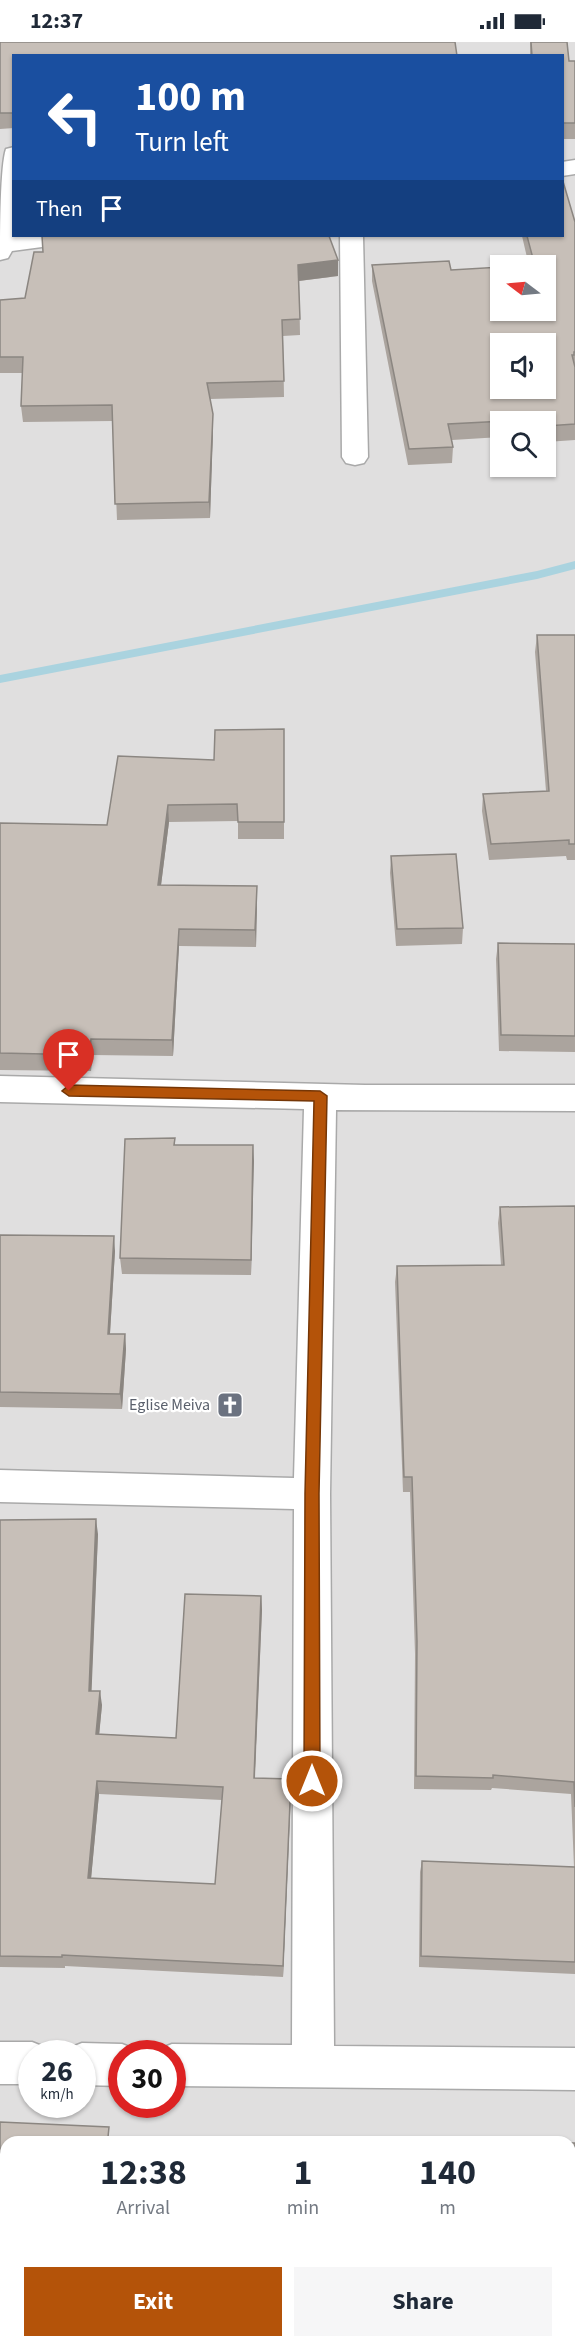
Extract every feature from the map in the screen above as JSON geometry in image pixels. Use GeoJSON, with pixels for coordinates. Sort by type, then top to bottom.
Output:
{"type":"FeatureCollection","features":[{"type":"Feature","properties":{"kind":"street"},"geometry":{"type":"LineString","coordinates":[[12,167],[0,248],[72,237]]}},
{"type":"Feature","properties":{"kind":"street"},"geometry":{"type":"LineString","coordinates":[[351,237],[355,457]]}},
{"type":"Feature","properties":{"kind":"street"},"geometry":{"type":"LineString","coordinates":[[0,1089],[320,1096],[575,1098]]}},
{"type":"Feature","properties":{"kind":"street"},"geometry":{"type":"LineString","coordinates":[[313,2067],[312,1494],[320,1096]]}},
{"type":"Feature","properties":{"kind":"street"},"geometry":{"type":"LineString","coordinates":[[0,1486],[312,1494]]}},
{"type":"Feature","properties":{"kind":"street"},"geometry":{"type":"LineString","coordinates":[[0,2063],[18,2063]]}},
{"type":"Feature","properties":{"kind":"street"},"geometry":{"type":"LineString","coordinates":[[186,2065],[575,2069]]}},
{"type":"Feature","properties":{"kind":"shaded area"},"geometry":{"type":"Polygon","coordinates":[[[0,42],[575,42],[575,2136],[0,2136],[0,42]]]}},
{"type":"Feature","properties":{"kind":"building"},"geometry":{"type":"Polygon","coordinates":[[[0,42],[455,42],[457,54],[12,54],[12,113],[0,113],[0,42]]]}},
{"type":"Feature","properties":{"kind":"building"},"geometry":{"type":"Polygon","coordinates":[[[531,42],[567,42],[569,61],[575,61],[575,123],[564,123],[564,54],[532,54],[531,42]]]}},
{"type":"Feature","properties":{"kind":"building"},"geometry":{"type":"Polygon","coordinates":[[[564,185],[575,222],[575,352],[572,355],[575,367],[575,424],[556,425],[556,411],[490,411],[490,422],[448,424],[453,447],[409,449],[372,265],[449,261],[451,270],[490,268],[490,321],[556,321],[556,255],[532,255],[527,237],[564,237],[564,185]]]}},
{"type":"Feature","properties":{"kind":"building"},"geometry":{"type":"Polygon","coordinates":[[[42,237],[329,237],[338,260],[298,265],[300,319],[282,320],[284,381],[207,383],[213,414],[209,502],[115,504],[112,405],[21,406],[23,357],[0,357],[0,300],[25,298],[34,252],[43,252],[42,237]]]}},
{"type":"Feature","properties":{"kind":"building"},"geometry":{"type":"Polygon","coordinates":[[[537,635],[575,635],[575,844],[569,844],[569,840],[491,844],[483,794],[549,791],[537,635]]]}},
{"type":"Feature","properties":{"kind":"building"},"geometry":{"type":"Polygon","coordinates":[[[284,729],[284,822],[238,822],[237,804],[168,805],[158,885],[257,886],[255,930],[179,929],[172,1040],[91,1039],[89,1055],[0,1053],[0,823],[107,825],[118,756],[214,760],[215,730],[284,729]]]}},
{"type":"Feature","properties":{"kind":"building"},"geometry":{"type":"Polygon","coordinates":[[[456,854],[463,928],[397,929],[391,856],[456,854]]]}},
{"type":"Feature","properties":{"kind":"building"},"geometry":{"type":"Polygon","coordinates":[[[498,943],[575,944],[575,1036],[501,1035],[498,943]]]}},
{"type":"Feature","properties":{"kind":"building"},"geometry":{"type":"Polygon","coordinates":[[[175,1138],[174,1145],[253,1145],[251,1260],[120,1258],[125,1139],[175,1138]]]}},
{"type":"Feature","properties":{"kind":"building"},"geometry":{"type":"Polygon","coordinates":[[[575,1206],[575,1807],[574,1782],[493,1775],[493,1778],[416,1776],[417,1641],[412,1477],[404,1477],[397,1266],[504,1265],[500,1207],[575,1206]]]}},
{"type":"Feature","properties":{"kind":"building"},"geometry":{"type":"Polygon","coordinates":[[[0,1235],[114,1236],[108,1334],[125,1334],[120,1394],[0,1392],[0,1235]]]}},
{"type":"Feature","properties":{"kind":"building"},"geometry":{"type":"Polygon","coordinates":[[[96,1519],[89,1691],[100,1691],[96,1734],[176,1738],[185,1594],[261,1596],[254,1778],[291,1779],[283,1966],[62,1955],[62,1957],[0,1956],[0,1520],[96,1519]],[[97,1781],[88,1878],[215,1884],[223,1787],[97,1781]]]}},
{"type":"Feature","properties":{"kind":"building"},"geometry":{"type":"Polygon","coordinates":[[[422,1861],[575,1867],[575,1962],[421,1956],[422,1861]]]}},
{"type":"Feature","properties":{"kind":"building"},"geometry":{"type":"Polygon","coordinates":[[[0,2122],[109,2127],[108,2136],[0,2136],[0,2122]]]}},
{"type":"Feature","properties":{"kind":"waterway"},"geometry":{"type":"LineString","coordinates":[[0,679],[537,575],[575,565]]}},
{"type":"Feature","properties":{"kind":"place","name":"Eglise Meiva"},"geometry":{"type":"Point","coordinates":[230,1405]}},
{"type":"Feature","properties":{"kind":"route"},"geometry":{"type":"LineString","coordinates":[[69,1091],[320,1096],[312,1494],[312,1781]]}}]}
